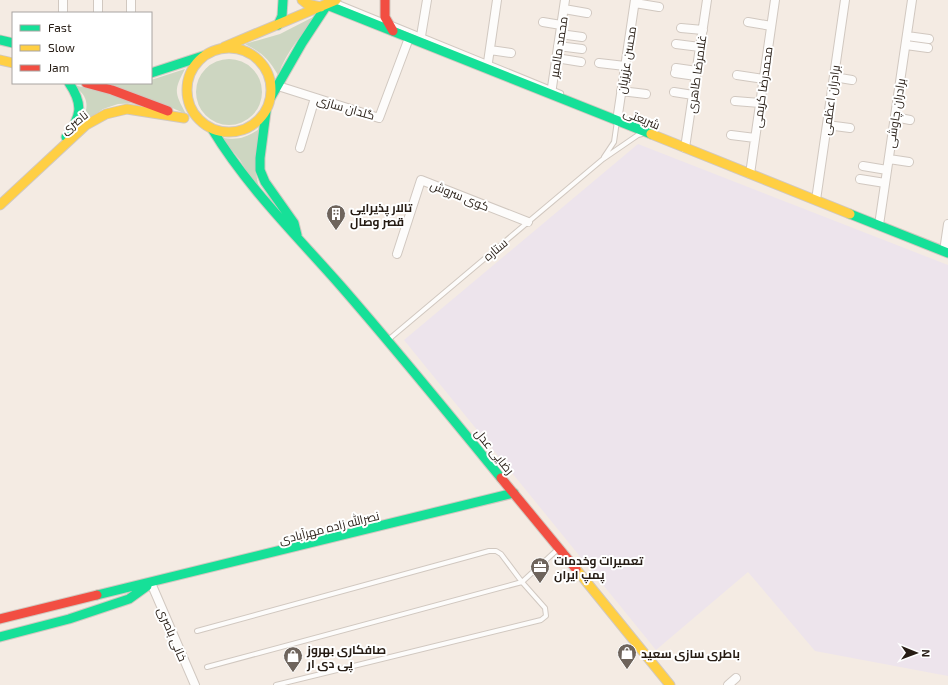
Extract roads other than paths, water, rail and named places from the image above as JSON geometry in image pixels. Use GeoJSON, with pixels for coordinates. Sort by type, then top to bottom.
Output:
{"type":"FeatureCollection","features":[{"type":"Feature","properties":{"kind":"main road"},"geometry":{"type":"LineString","coordinates":[[278,25],[282,16],[283,0]]}},
{"type":"Feature","properties":{"kind":"main road","name":"شریعتی"},"geometry":{"type":"LineString","coordinates":[[302,0],[307,4],[330,3],[409,38],[420,39],[617,118],[646,133],[686,145],[944,248]]}},
{"type":"Feature","properties":{"kind":"main road"},"geometry":{"type":"LineString","coordinates":[[385,0],[383,9],[386,22],[394,31]]}},
{"type":"Feature","properties":{"kind":"main road"},"geometry":{"type":"LineString","coordinates":[[152,72],[218,50],[330,3]]}},
{"type":"Feature","properties":{"kind":"main road"},"geometry":{"type":"LineString","coordinates":[[297,236],[294,223],[265,182],[260,170],[266,112],[271,98],[302,43],[330,3]]}},
{"type":"Feature","properties":{"kind":"main road"},"geometry":{"type":"LineString","coordinates":[[0,40],[12,43]]}},
{"type":"Feature","properties":{"kind":"main road"},"geometry":{"type":"LineString","coordinates":[[218,50],[232,48],[246,51],[258,59],[266,70],[271,84],[271,98]]}},
{"type":"Feature","properties":{"kind":"main road"},"geometry":{"type":"LineString","coordinates":[[204,125],[194,115],[188,103],[187,90],[189,76],[196,64],[205,55]]}},
{"type":"Feature","properties":{"kind":"main road"},"geometry":{"type":"LineString","coordinates":[[0,60],[12,63]]}},
{"type":"Feature","properties":{"kind":"main road"},"geometry":{"type":"LineString","coordinates":[[54,156],[79,117],[81,108],[77,96],[70,84]]}},
{"type":"Feature","properties":{"kind":"main road"},"geometry":{"type":"LineString","coordinates":[[90,84],[112,90],[217,131],[231,133],[245,130],[257,123],[266,112]]}},
{"type":"Feature","properties":{"kind":"main road","name":"ناصری"},"geometry":{"type":"LineString","coordinates":[[0,205],[86,125],[106,114],[127,109],[184,118]]}},
{"type":"Feature","properties":{"kind":"main road","name":"رضایی عدل"},"geometry":{"type":"LineString","coordinates":[[212,129],[221,144],[264,202],[297,236],[388,340],[670,685]]}},
{"type":"Feature","properties":{"kind":"main road","name":"نصرالله زاده مهرآبادی"},"geometry":{"type":"LineString","coordinates":[[0,620],[514,493]]}},
{"type":"Feature","properties":{"kind":"main road","name":"نصرالله زاده مهرآبادی"},"geometry":{"type":"LineString","coordinates":[[0,637],[69,619],[129,599],[151,583]]}},
{"type":"Feature","properties":{"kind":"street"},"geometry":{"type":"LineString","coordinates":[[63,0],[63,12]]}},
{"type":"Feature","properties":{"kind":"street"},"geometry":{"type":"LineString","coordinates":[[98,0],[98,12]]}},
{"type":"Feature","properties":{"kind":"street"},"geometry":{"type":"LineString","coordinates":[[131,0],[131,12]]}},
{"type":"Feature","properties":{"kind":"street"},"geometry":{"type":"LineString","coordinates":[[420,39],[427,0]]}},
{"type":"Feature","properties":{"kind":"street"},"geometry":{"type":"LineString","coordinates":[[488,66],[497,0]]}},
{"type":"Feature","properties":{"kind":"street","name":"غلامرضا طاهری"},"geometry":{"type":"LineString","coordinates":[[686,145],[707,0]]}},
{"type":"Feature","properties":{"kind":"street","name":"محمدرضا کریمی"},"geometry":{"type":"LineString","coordinates":[[750,171],[775,0]]}},
{"type":"Feature","properties":{"kind":"street","name":"برادران اعظمی"},"geometry":{"type":"LineString","coordinates":[[817,198],[845,0]]}},
{"type":"Feature","properties":{"kind":"street","name":"برادران چاوشی"},"geometry":{"type":"LineString","coordinates":[[879,223],[912,0]]}},
{"type":"Feature","properties":{"kind":"street"},"geometry":{"type":"LineString","coordinates":[[563,2],[586,13]]}},
{"type":"Feature","properties":{"kind":"street","name":"محمد مالمیر"},"geometry":{"type":"LineString","coordinates":[[551,91],[560,34],[563,2]]}},
{"type":"Feature","properties":{"kind":"street"},"geometry":{"type":"LineString","coordinates":[[635,2],[659,7]]}},
{"type":"Feature","properties":{"kind":"street","name":"محسن عزیزیان"},"geometry":{"type":"LineString","coordinates":[[617,118],[635,2]]}},
{"type":"Feature","properties":{"kind":"street"},"geometry":{"type":"LineString","coordinates":[[543,22],[561,25]]}},
{"type":"Feature","properties":{"kind":"street"},"geometry":{"type":"LineString","coordinates":[[748,22],[771,26]]}},
{"type":"Feature","properties":{"kind":"street"},"geometry":{"type":"LineString","coordinates":[[681,28],[703,30]]}},
{"type":"Feature","properties":{"kind":"street"},"geometry":{"type":"LineString","coordinates":[[560,34],[582,37]]}},
{"type":"Feature","properties":{"kind":"street"},"geometry":{"type":"LineString","coordinates":[[907,36],[929,39]]}},
{"type":"Feature","properties":{"kind":"street","name":"گلدان سازی"},"geometry":{"type":"LineString","coordinates":[[278,86],[379,118],[409,38]]}},
{"type":"Feature","properties":{"kind":"street"},"geometry":{"type":"LineString","coordinates":[[676,44],[700,47]]}},
{"type":"Feature","properties":{"kind":"street"},"geometry":{"type":"LineString","coordinates":[[906,45],[928,48]]}},
{"type":"Feature","properties":{"kind":"street"},"geometry":{"type":"LineString","coordinates":[[558,46],[582,49]]}},
{"type":"Feature","properties":{"kind":"street"},"geometry":{"type":"LineString","coordinates":[[490,50],[512,53]]}},
{"type":"Feature","properties":{"kind":"street"},"geometry":{"type":"LineString","coordinates":[[556,58],[581,62]]}},
{"type":"Feature","properties":{"kind":"street"},"geometry":{"type":"LineString","coordinates":[[599,63],[625,66]]}},
{"type":"Feature","properties":{"kind":"street"},"geometry":{"type":"LineString","coordinates":[[675,71],[696,74]]}},
{"type":"Feature","properties":{"kind":"street"},"geometry":{"type":"LineString","coordinates":[[737,75],[764,79]]}},
{"type":"Feature","properties":{"kind":"street"},"geometry":{"type":"LineString","coordinates":[[834,77],[852,80]]}},
{"type":"Feature","properties":{"kind":"street"},"geometry":{"type":"LineString","coordinates":[[621,91],[646,94]]}},
{"type":"Feature","properties":{"kind":"street"},"geometry":{"type":"LineString","coordinates":[[674,92],[693,95]]}},
{"type":"Feature","properties":{"kind":"street"},"geometry":{"type":"LineString","coordinates":[[300,148],[315,98]]}},
{"type":"Feature","properties":{"kind":"street"},"geometry":{"type":"LineString","coordinates":[[735,101],[760,103]]}},
{"type":"Feature","properties":{"kind":"street"},"geometry":{"type":"LineString","coordinates":[[895,118],[910,120]]}},
{"type":"Feature","properties":{"kind":"street"},"geometry":{"type":"LineString","coordinates":[[827,125],[850,128]]}},
{"type":"Feature","properties":{"kind":"street"},"geometry":{"type":"LineString","coordinates":[[730,135],[755,138]]}},
{"type":"Feature","properties":{"kind":"street"},"geometry":{"type":"LineString","coordinates":[[888,159],[909,162]]}},
{"type":"Feature","properties":{"kind":"street"},"geometry":{"type":"LineString","coordinates":[[863,166],[887,170]]}},
{"type":"Feature","properties":{"kind":"street"},"geometry":{"type":"LineString","coordinates":[[860,179],[885,183]]}},
{"type":"Feature","properties":{"kind":"street","name":"کوی سروش"},"geometry":{"type":"LineString","coordinates":[[397,254],[421,180],[528,222]]}},
{"type":"Feature","properties":{"kind":"street"},"geometry":{"type":"LineString","coordinates":[[944,248],[948,224]]}},
{"type":"Feature","properties":{"kind":"street","name":"خانی باصری"},"geometry":{"type":"LineString","coordinates":[[151,583],[194,685]]}},
{"type":"Feature","properties":{"kind":"street"},"geometry":{"type":"LineString","coordinates":[[728,685],[736,678]]}},
{"type":"Feature","properties":{"kind":"lane"},"geometry":{"type":"LineString","coordinates":[[330,3],[386,22],[420,39]]}},
{"type":"Feature","properties":{"kind":"lane"},"geometry":{"type":"LineString","coordinates":[[617,118],[686,145]]}},
{"type":"Feature","properties":{"kind":"lane","name":"ستاره"},"geometry":{"type":"LineString","coordinates":[[603,160],[614,142],[617,118]]}},
{"type":"Feature","properties":{"kind":"lane","name":"ستاره"},"geometry":{"type":"LineString","coordinates":[[388,340],[603,160],[638,135],[646,133]]}},
{"type":"Feature","properties":{"kind":"lane"},"geometry":{"type":"LineString","coordinates":[[879,223],[923,238]]}},
{"type":"Feature","properties":{"kind":"lane"},"geometry":{"type":"LineString","coordinates":[[207,667],[522,582],[559,548]]}},
{"type":"Feature","properties":{"kind":"lane"},"geometry":{"type":"LineString","coordinates":[[196,631],[489,551],[496,551],[501,554],[522,582],[545,608],[546,616],[542,620],[276,685]]}},
{"type":"Feature","properties":{"kind":"place","name":"تالار پذیرایی قصر وصال"},"geometry":{"type":"Point","coordinates":[336,231]}},
{"type":"Feature","properties":{"kind":"place","name":"تعمیرات وخدمات پمپ ایران"},"geometry":{"type":"Point","coordinates":[540,584]}},
{"type":"Feature","properties":{"kind":"place","name":"باطری سازی سعید"},"geometry":{"type":"Point","coordinates":[627,670]}},
{"type":"Feature","properties":{"kind":"place","name":"صافکاری بهروز پی دی ار"},"geometry":{"type":"Point","coordinates":[293,673]}}]}
